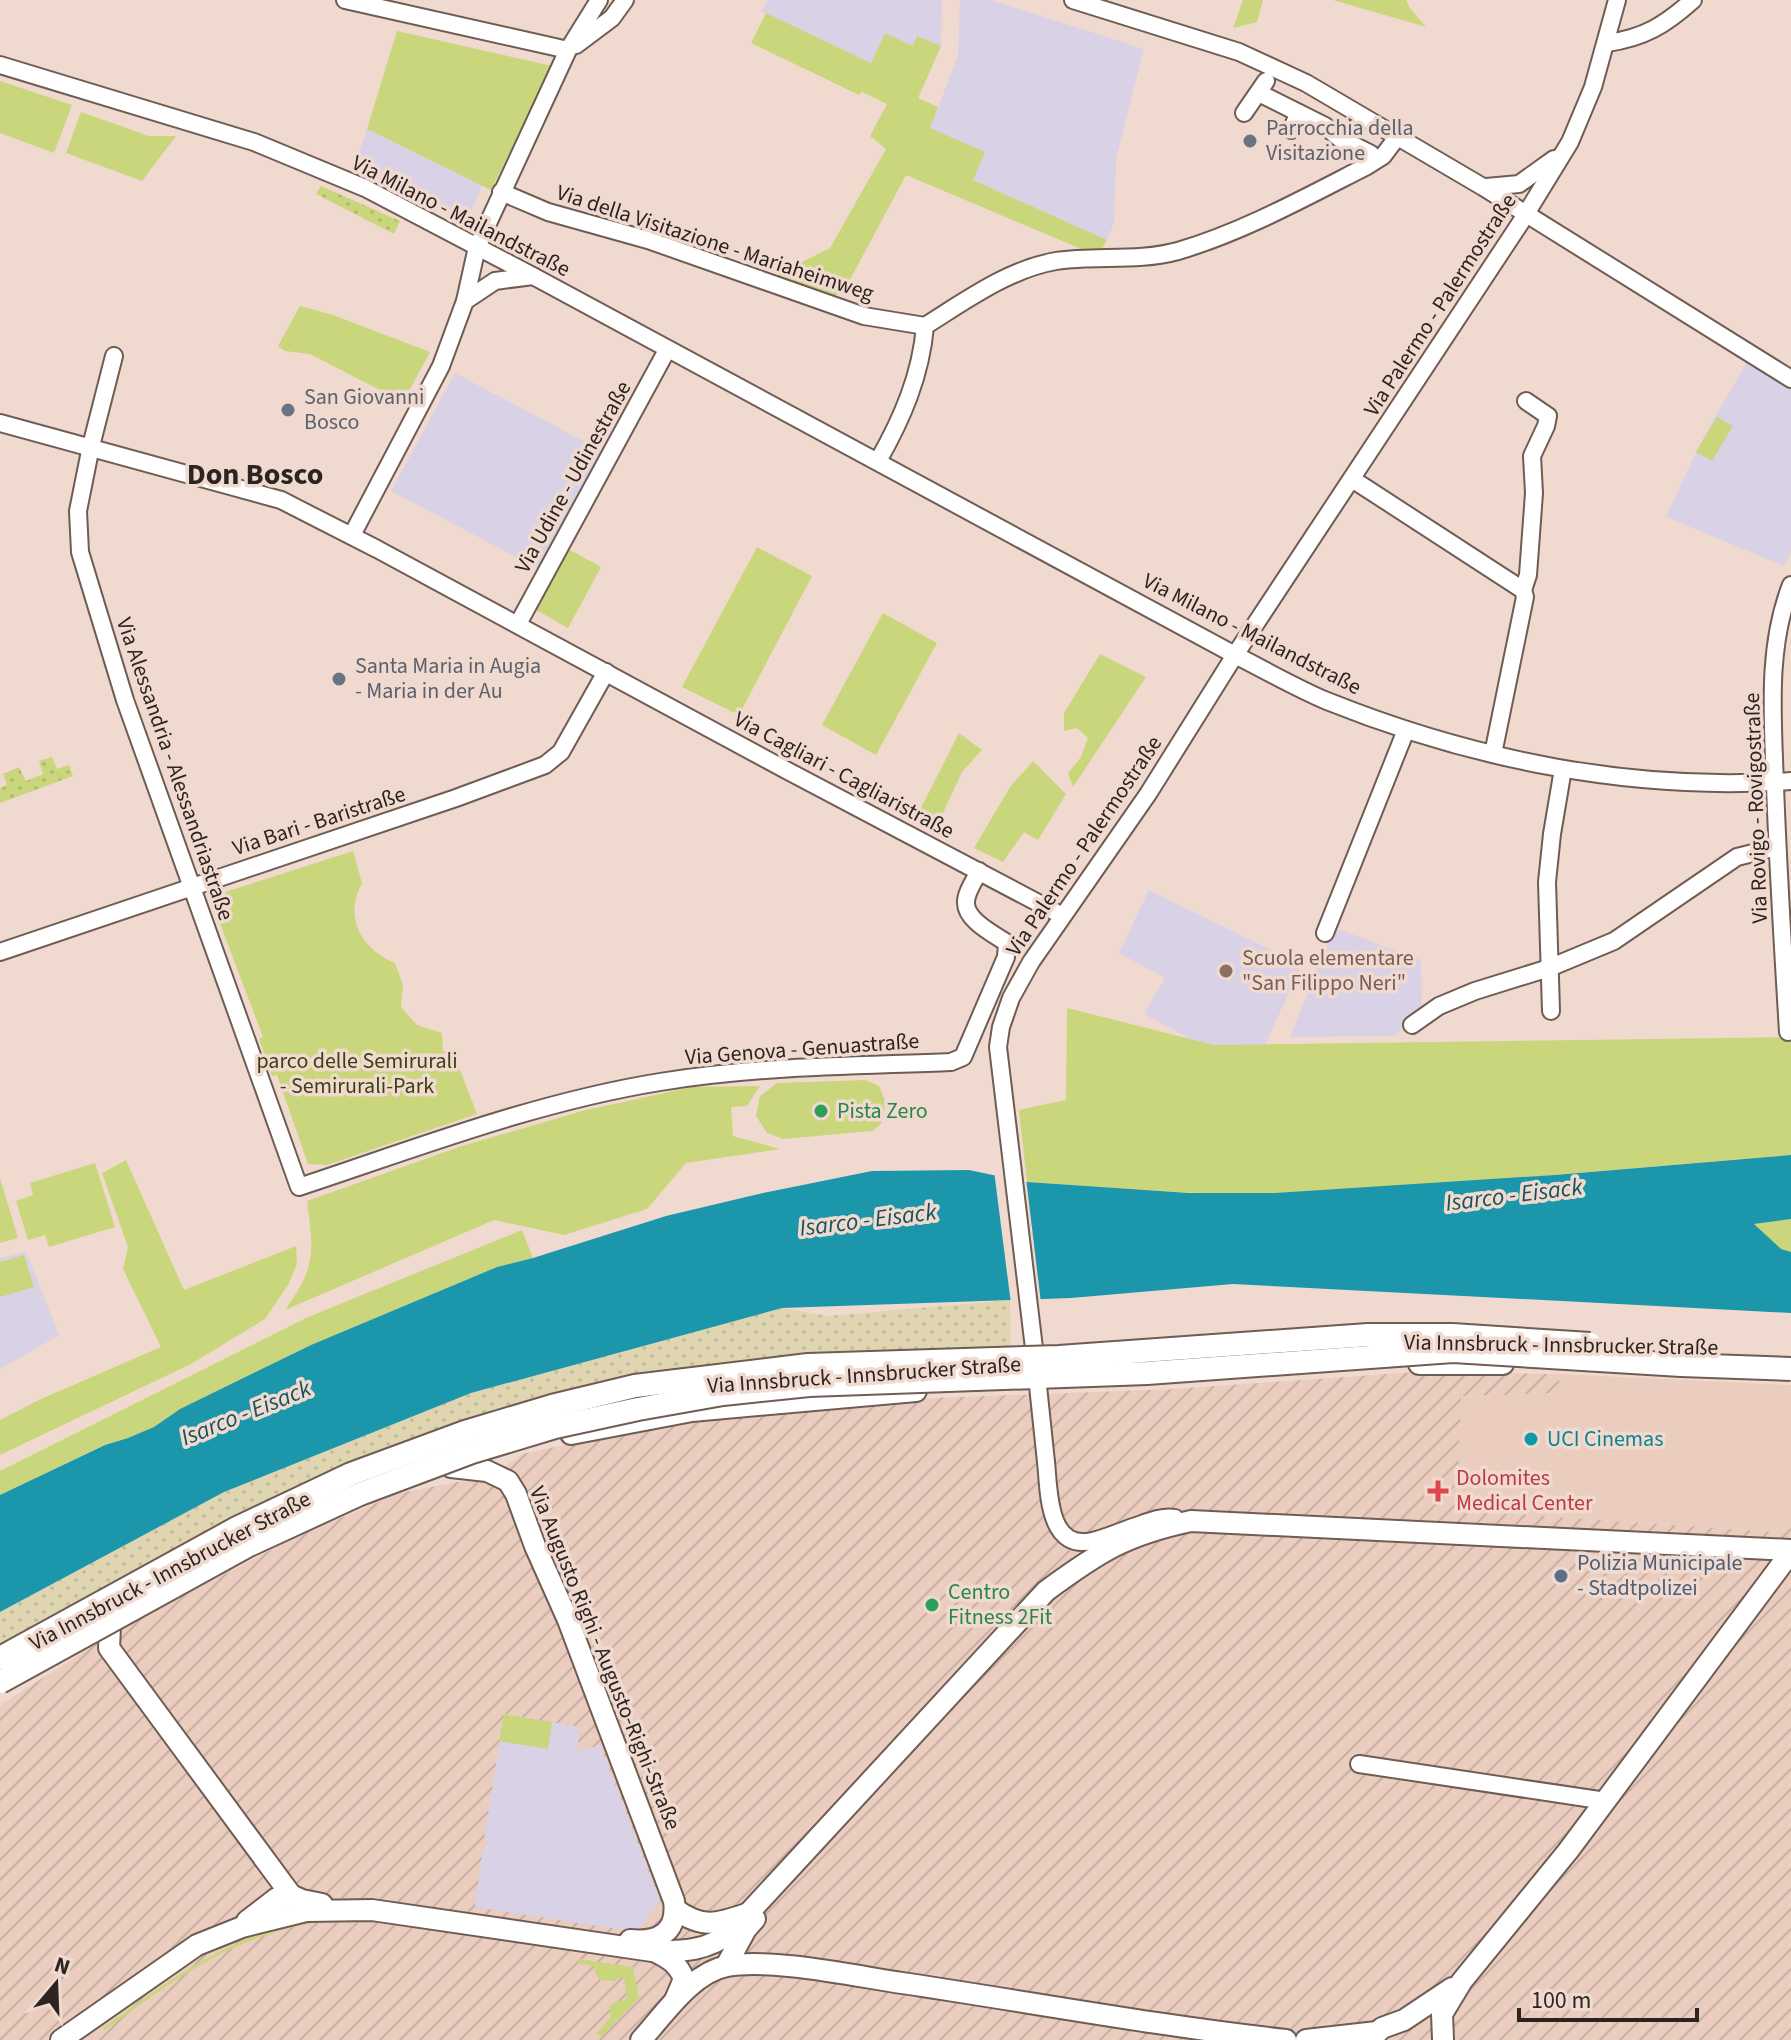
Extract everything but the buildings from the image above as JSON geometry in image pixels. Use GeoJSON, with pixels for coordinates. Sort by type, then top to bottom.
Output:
{"type":"FeatureCollection","features":[{"type":"Feature","properties":{"kind":"highway"},"geometry":{"type":"LineString","coordinates":[[0,1658],[237,1528],[351,1474],[465,1432],[635,1386],[808,1365],[1074,1356],[1368,1335],[1452,1335],[1681,1351],[1791,1354]]}},
{"type":"Feature","properties":{"kind":"highway"},"geometry":{"type":"LineString","coordinates":[[0,1682],[247,1546],[360,1494],[472,1452],[541,1431],[723,1394],[809,1385],[1147,1373],[1453,1351],[1791,1372]]}},
{"type":"Feature","properties":{"kind":"main road"},"geometry":{"type":"LineString","coordinates":[[912,1391],[954,1369],[1032,1365],[1114,1362],[1166,1366],[1197,1377]]}},
{"type":"Feature","properties":{"kind":"main road","name":"Via Innsbruck - Innsbrucker Straße"},"geometry":{"type":"LineString","coordinates":[[0,1690],[274,1538],[356,1502],[451,1467],[570,1434],[692,1411],[912,1391],[1443,1362],[1791,1372]]}},
{"type":"Feature","properties":{"kind":"main road","name":"Via Augusto Righi - Augusto-Righi-Straße"},"geometry":{"type":"LineString","coordinates":[[451,1467],[487,1471],[508,1481],[516,1494],[574,1635],[669,1885],[675,1909]]}},
{"type":"Feature","properties":{"kind":"main road"},"geometry":{"type":"LineString","coordinates":[[61,2040],[197,1945],[284,1915],[372,1910],[652,1951],[673,1952],[708,1946],[724,1938],[1046,1591],[1104,1550],[1133,1535],[1191,1521],[1791,1551]]}},
{"type":"Feature","properties":{"kind":"main road"},"geometry":{"type":"LineString","coordinates":[[1727,1548],[1775,1541],[1791,1535]]}},
{"type":"Feature","properties":{"kind":"main road"},"geometry":{"type":"LineString","coordinates":[[1727,1548],[1755,1561],[1765,1586]]}},
{"type":"Feature","properties":{"kind":"main road"},"geometry":{"type":"LineString","coordinates":[[1443,2039],[1442,2014],[1462,1981],[1606,1801],[1791,1551]]}},
{"type":"Feature","properties":{"kind":"main road"},"geometry":{"type":"LineString","coordinates":[[110,1627],[109,1648],[291,1895],[341,1910]]}},
{"type":"Feature","properties":{"kind":"main road"},"geometry":{"type":"LineString","coordinates":[[726,1966],[746,1929],[769,1903],[771,1886]]}},
{"type":"Feature","properties":{"kind":"main road"},"geometry":{"type":"LineString","coordinates":[[242,1927],[252,1914],[277,1898],[291,1895]]}},
{"type":"Feature","properties":{"kind":"main road"},"geometry":{"type":"LineString","coordinates":[[675,1909],[700,1923],[724,1921],[747,1913]]}},
{"type":"Feature","properties":{"kind":"main road"},"geometry":{"type":"LineString","coordinates":[[584,1940],[595,1935],[638,1940],[656,1937],[672,1927],[675,1909]]}},
{"type":"Feature","properties":{"kind":"main road"},"geometry":{"type":"LineString","coordinates":[[741,1943],[749,1959],[761,1965]]}},
{"type":"Feature","properties":{"kind":"main road"},"geometry":{"type":"LineString","coordinates":[[652,1951],[676,1964],[684,1979],[671,2008]]}},
{"type":"Feature","properties":{"kind":"main road"},"geometry":{"type":"LineString","coordinates":[[641,2040],[695,1983],[726,1966],[761,1965],[1286,2040]]}},
{"type":"Feature","properties":{"kind":"main road"},"geometry":{"type":"LineString","coordinates":[[1306,2040],[1374,2036],[1462,1981]]}},
{"type":"Feature","properties":{"kind":"main road"},"geometry":{"type":"LineString","coordinates":[[1404,2020],[1428,2026],[1443,2039]]}},
{"type":"Feature","properties":{"kind":"street"},"geometry":{"type":"LineString","coordinates":[[345,0],[568,50]]}},
{"type":"Feature","properties":{"kind":"street"},"geometry":{"type":"LineString","coordinates":[[352,535],[441,366],[465,301],[477,247],[568,50],[599,0]]}},
{"type":"Feature","properties":{"kind":"street"},"geometry":{"type":"LineString","coordinates":[[1073,0],[1239,52],[1306,83],[1483,187],[1791,379]]}},
{"type":"Feature","properties":{"kind":"street","name":"Via Palermo - Palermostraße"},"geometry":{"type":"LineString","coordinates":[[1191,1521],[1170,1517],[1081,1543],[1062,1533],[1051,1512],[998,1047],[1001,1027],[1018,986],[1061,915],[1148,794],[1235,655],[1565,151],[1581,122],[1607,43],[1617,0]]}},
{"type":"Feature","properties":{"kind":"street"},"geometry":{"type":"LineString","coordinates":[[1607,43],[1636,39],[1677,14],[1693,0]]}},
{"type":"Feature","properties":{"kind":"street"},"geometry":{"type":"LineString","coordinates":[[568,50],[616,7]]}},
{"type":"Feature","properties":{"kind":"street"},"geometry":{"type":"LineString","coordinates":[[588,16],[601,15],[616,7]]}},
{"type":"Feature","properties":{"kind":"street","name":"Via Milano - Mailandstraße"},"geometry":{"type":"LineString","coordinates":[[0,65],[254,142],[365,188],[1235,655],[1325,700],[1406,730],[1563,769],[1673,782],[1783,782]]}},
{"type":"Feature","properties":{"kind":"street"},"geometry":{"type":"LineString","coordinates":[[1244,113],[1262,87],[1339,138],[1371,154]]}},
{"type":"Feature","properties":{"kind":"street"},"geometry":{"type":"LineString","coordinates":[[1291,130],[1299,113]]}},
{"type":"Feature","properties":{"kind":"street"},"geometry":{"type":"LineString","coordinates":[[878,461],[905,410],[923,350],[925,326],[976,294],[1034,267],[1055,262],[1156,255],[1223,234],[1367,166],[1383,156],[1398,136]]}},
{"type":"Feature","properties":{"kind":"street","name":"Via Palermo - Palermostraße"},"geometry":{"type":"LineString","coordinates":[[1483,187],[1519,184],[1565,151]]}},
{"type":"Feature","properties":{"kind":"street","name":"Via della Visitazione - Mariaheimweg"},"geometry":{"type":"LineString","coordinates":[[501,192],[548,212],[648,240],[864,316],[925,326]]}},
{"type":"Feature","properties":{"kind":"street"},"geometry":{"type":"LineString","coordinates":[[465,301],[495,281],[533,276]]}},
{"type":"Feature","properties":{"kind":"street","name":"Via Udine - Udinestraße"},"geometry":{"type":"LineString","coordinates":[[518,624],[667,350]]}},
{"type":"Feature","properties":{"kind":"street","name":"Via Alessandria - Alessandriastraße"},"geometry":{"type":"LineString","coordinates":[[114,356],[78,511],[80,552],[125,700],[299,1187]]}},
{"type":"Feature","properties":{"kind":"street"},"geometry":{"type":"LineString","coordinates":[[1493,754],[1528,575],[1534,493],[1532,456],[1548,416],[1526,401]]}},
{"type":"Feature","properties":{"kind":"street","name":"Via Cagliari - Cagliaristraße"},"geometry":{"type":"LineString","coordinates":[[0,423],[281,500],[352,535],[1061,915]]}},
{"type":"Feature","properties":{"kind":"street"},"geometry":{"type":"LineString","coordinates":[[1352,479],[1523,590]]}},
{"type":"Feature","properties":{"kind":"street","name":"Via Rovigo - Rovigostraße"},"geometry":{"type":"LineString","coordinates":[[1788,1032],[1777,847],[1783,782],[1772,712],[1775,645],[1791,585]]}},
{"type":"Feature","properties":{"kind":"street","name":"Via Bari - Baristraße"},"geometry":{"type":"LineString","coordinates":[[0,952],[545,765],[561,752],[606,672]]}},
{"type":"Feature","properties":{"kind":"street"},"geometry":{"type":"LineString","coordinates":[[1325,933],[1406,730]]}},
{"type":"Feature","properties":{"kind":"street"},"geometry":{"type":"LineString","coordinates":[[1551,1011],[1547,882],[1563,769]]}},
{"type":"Feature","properties":{"kind":"street"},"geometry":{"type":"LineString","coordinates":[[1412,1025],[1439,1006],[1475,991],[1549,968],[1614,941],[1737,857],[1777,847]]}},
{"type":"Feature","properties":{"kind":"street","name":"Via Genova - Genuastraße"},"geometry":{"type":"LineString","coordinates":[[299,1187],[543,1108],[656,1082],[744,1070],[951,1062],[963,1057],[1006,957],[1007,943],[975,921],[967,910],[966,900],[979,871]]}},
{"type":"Feature","properties":{"kind":"street"},"geometry":{"type":"LineString","coordinates":[[1359,1764],[1606,1801]]}},
{"type":"Feature","properties":{"kind":"shaded area"},"geometry":{"type":"Polygon","coordinates":[[[768,0],[942,0],[941,46],[923,87],[761,11],[768,0]]]}},
{"type":"Feature","properties":{"kind":"shaded area"},"geometry":{"type":"Polygon","coordinates":[[[960,0],[991,0],[1144,49],[1116,159],[1114,223],[1107,240],[972,180],[930,128],[958,56],[960,0]]]}},
{"type":"Feature","properties":{"kind":"shaded area"},"geometry":{"type":"Polygon","coordinates":[[[367,129],[482,185],[469,217],[459,220],[354,168],[367,129]]]}},
{"type":"Feature","properties":{"kind":"shaded area"},"geometry":{"type":"Polygon","coordinates":[[[1749,358],[1791,384],[1791,552],[1784,566],[1666,517],[1700,444],[1749,358]]]}},
{"type":"Feature","properties":{"kind":"shaded area"},"geometry":{"type":"Polygon","coordinates":[[[455,373],[604,452],[539,569],[391,491],[455,373]]]}},
{"type":"Feature","properties":{"kind":"shaded area","name":"Scuola elementare \"San Filippo Neri\""},"geometry":{"type":"Polygon","coordinates":[[[1149,890],[1301,965],[1263,1050],[1209,1049],[1144,1014],[1165,978],[1119,953],[1149,890]]]}},
{"type":"Feature","properties":{"kind":"shaded area"},"geometry":{"type":"Polygon","coordinates":[[[1341,930],[1421,960],[1422,1007],[1395,1036],[1290,1037],[1330,936],[1341,930]]]}},
{"type":"Feature","properties":{"kind":"shaded area"},"geometry":{"type":"Polygon","coordinates":[[[26,1252],[59,1335],[0,1369],[0,1258],[26,1252]]]}},
{"type":"Feature","properties":{"kind":"shaded area"},"geometry":{"type":"Polygon","coordinates":[[[1416,1372],[1559,1374],[1559,1393],[1461,1396],[1457,1510],[1772,1532],[1791,1522],[1791,2040],[0,2040],[0,1705],[123,1627],[290,1540],[399,1493],[487,1480],[522,1454],[696,1417],[907,1399],[1174,1389],[1416,1372]]]}},
{"type":"Feature","properties":{"kind":"shaded area"},"geometry":{"type":"Polygon","coordinates":[[[1559,1374],[1791,1385],[1791,1522],[1772,1532],[1457,1510],[1460,1396],[1558,1393],[1559,1374]]]}},
{"type":"Feature","properties":{"kind":"shaded area"},"geometry":{"type":"Polygon","coordinates":[[[504,1714],[580,1727],[577,1752],[600,1745],[660,1901],[636,1932],[475,1907],[483,1848],[491,1841],[484,1840],[504,1714]]]}},
{"type":"Feature","properties":{"kind":"green space"},"geometry":{"type":"Polygon","coordinates":[[[1243,0],[1263,0],[1257,22],[1233,28],[1243,0]]]}},
{"type":"Feature","properties":{"kind":"green space"},"geometry":{"type":"Polygon","coordinates":[[[1333,0],[1406,0],[1426,27],[1333,0]]]}},
{"type":"Feature","properties":{"kind":"green space"},"geometry":{"type":"Polygon","coordinates":[[[766,13],[871,63],[885,33],[913,46],[917,36],[941,46],[918,98],[938,107],[930,128],[985,152],[973,180],[1107,240],[1098,256],[906,175],[845,289],[827,301],[770,278],[830,248],[886,149],[870,136],[887,104],[862,92],[859,95],[751,43],[766,13]]]}},
{"type":"Feature","properties":{"kind":"green space"},"geometry":{"type":"Polygon","coordinates":[[[397,31],[552,66],[491,190],[367,129],[397,31]]]}},
{"type":"Feature","properties":{"kind":"green space"},"geometry":{"type":"Polygon","coordinates":[[[0,81],[72,105],[54,153],[0,133],[0,81]]]}},
{"type":"Feature","properties":{"kind":"green space"},"geometry":{"type":"Polygon","coordinates":[[[81,112],[149,136],[176,136],[142,181],[66,153],[81,112]]]}},
{"type":"Feature","properties":{"kind":"green space"},"geometry":{"type":"Polygon","coordinates":[[[321,186],[400,221],[394,234],[316,194],[321,186]]]}},
{"type":"Feature","properties":{"kind":"green space"},"geometry":{"type":"Polygon","coordinates":[[[300,306],[333,315],[430,352],[403,402],[310,354],[285,351],[278,346],[300,306]]]}},
{"type":"Feature","properties":{"kind":"green space"},"geometry":{"type":"Polygon","coordinates":[[[1717,417],[1733,426],[1712,461],[1696,452],[1717,417]]]}},
{"type":"Feature","properties":{"kind":"green space"},"geometry":{"type":"Polygon","coordinates":[[[757,547],[812,576],[739,715],[682,687],[757,547]]]}},
{"type":"Feature","properties":{"kind":"green space"},"geometry":{"type":"Polygon","coordinates":[[[568,549],[601,567],[568,628],[536,610],[568,549]]]}},
{"type":"Feature","properties":{"kind":"green space"},"geometry":{"type":"Polygon","coordinates":[[[883,613],[937,643],[876,755],[822,725],[883,613]]]}},
{"type":"Feature","properties":{"kind":"green space"},"geometry":{"type":"Polygon","coordinates":[[[1100,654],[1146,677],[1073,787],[1068,773],[1081,757],[1088,738],[1077,728],[1064,731],[1064,713],[1100,654]]]}},
{"type":"Feature","properties":{"kind":"green space"},"geometry":{"type":"Polygon","coordinates":[[[959,733],[982,750],[962,772],[935,830],[915,820],[959,733]]]}},
{"type":"Feature","properties":{"kind":"green space"},"geometry":{"type":"Polygon","coordinates":[[[52,757],[57,769],[69,765],[73,776],[0,803],[0,788],[7,785],[3,774],[19,767],[26,781],[43,774],[39,761],[52,757]]]}},
{"type":"Feature","properties":{"kind":"green space"},"geometry":{"type":"Polygon","coordinates":[[[1033,761],[1066,794],[1038,840],[1024,832],[1003,862],[974,848],[1010,787],[1033,761]]]}},
{"type":"Feature","properties":{"kind":"green space","name":"parco delle Semirurali - Semirurali-Park"},"geometry":{"type":"Polygon","coordinates":[[[353,851],[362,883],[354,908],[359,931],[373,950],[395,963],[403,985],[401,1007],[417,1025],[442,1033],[443,1051],[453,1052],[477,1114],[327,1165],[308,1164],[277,1075],[272,1076],[259,1039],[263,1037],[210,897],[353,851]]]}},
{"type":"Feature","properties":{"kind":"green space"},"geometry":{"type":"Polygon","coordinates":[[[1067,1008],[1214,1045],[1791,1037],[1791,1155],[1469,1182],[1276,1193],[1182,1192],[1027,1182],[1019,1110],[1066,1100],[1067,1008]]]}},
{"type":"Feature","properties":{"kind":"green space","name":"Pista Zero"},"geometry":{"type":"Polygon","coordinates":[[[866,1080],[879,1086],[886,1103],[881,1124],[872,1131],[783,1139],[767,1133],[756,1116],[760,1096],[777,1083],[866,1080]]]}},
{"type":"Feature","properties":{"kind":"green space"},"geometry":{"type":"Polygon","coordinates":[[[760,1086],[747,1106],[731,1107],[733,1136],[780,1149],[686,1163],[647,1209],[564,1235],[494,1220],[285,1310],[302,1282],[310,1258],[307,1201],[459,1147],[582,1111],[692,1087],[760,1086]]]}},
{"type":"Feature","properties":{"kind":"green space"},"geometry":{"type":"Polygon","coordinates":[[[126,1160],[184,1290],[296,1246],[297,1264],[288,1285],[265,1319],[191,1364],[0,1455],[0,1420],[161,1347],[123,1269],[128,1247],[102,1173],[126,1160]]]}},
{"type":"Feature","properties":{"kind":"green space"},"geometry":{"type":"Polygon","coordinates":[[[95,1163],[115,1227],[49,1247],[45,1235],[28,1240],[16,1201],[33,1195],[30,1183],[95,1163]]]}},
{"type":"Feature","properties":{"kind":"green space"},"geometry":{"type":"Polygon","coordinates":[[[0,1178],[18,1238],[0,1243],[0,1178]]]}},
{"type":"Feature","properties":{"kind":"green space"},"geometry":{"type":"Polygon","coordinates":[[[1791,1219],[1791,1252],[1781,1250],[1753,1224],[1791,1219]]]}},
{"type":"Feature","properties":{"kind":"green space"},"geometry":{"type":"Polygon","coordinates":[[[522,1230],[533,1258],[497,1267],[311,1345],[180,1409],[154,1427],[104,1445],[0,1495],[0,1471],[308,1317],[522,1230]]]}},
{"type":"Feature","properties":{"kind":"green space"},"geometry":{"type":"Polygon","coordinates":[[[24,1255],[34,1287],[0,1297],[0,1262],[24,1255]]]}},
{"type":"Feature","properties":{"kind":"green space"},"geometry":{"type":"Polygon","coordinates":[[[504,1714],[552,1722],[548,1749],[499,1741],[504,1714]]]}},
{"type":"Feature","properties":{"kind":"green space"},"geometry":{"type":"Polygon","coordinates":[[[313,1920],[313,1923],[254,1939],[227,1951],[179,1978],[105,2030],[103,2028],[177,1976],[227,1948],[254,1936],[313,1920]]]}},
{"type":"Feature","properties":{"kind":"green space"},"geometry":{"type":"Polygon","coordinates":[[[579,1959],[633,1967],[639,1998],[601,2037],[597,2033],[611,2016],[609,2007],[627,1999],[624,1978],[599,1980],[593,1966],[578,1963],[579,1959]]]}},
{"type":"Feature","properties":{"kind":"sand"},"geometry":{"type":"Polygon","coordinates":[[[1010,1300],[1011,1352],[637,1381],[0,1649],[0,1612],[224,1492],[471,1393],[782,1308],[828,1316],[1010,1300]]]}},
{"type":"Feature","properties":{"kind":"water","name":"Isarco - Eisack"},"geometry":{"type":"Polygon","coordinates":[[[1791,1155],[1791,1219],[1754,1224],[1781,1249],[1791,1252],[1791,1313],[1233,1284],[1071,1298],[782,1308],[471,1393],[224,1492],[0,1612],[0,1495],[105,1445],[154,1427],[180,1409],[311,1345],[497,1267],[666,1216],[872,1171],[969,1170],[1027,1182],[1189,1193],[1275,1193],[1555,1175],[1791,1155]]]}},
{"type":"Feature","properties":{"kind":"pier"},"geometry":{"type":"Polygon","coordinates":[[[994,1171],[1026,1178],[1041,1303],[1011,1304],[994,1171]]]}},
{"type":"Feature","properties":{"kind":"place","name":"Parrocchia della Visitazione"},"geometry":{"type":"Point","coordinates":[1250,141]}},
{"type":"Feature","properties":{"kind":"place","name":"San Giovanni Bosco"},"geometry":{"type":"Point","coordinates":[288,410]}},
{"type":"Feature","properties":{"kind":"place","name":"Santa Maria in Augia - Maria in der Au"},"geometry":{"type":"Point","coordinates":[339,679]}},
{"type":"Feature","properties":{"kind":"place","name":"Scuola elementare \"San Filippo Neri\""},"geometry":{"type":"Point","coordinates":[1226,971]}},
{"type":"Feature","properties":{"kind":"place","name":"Pista Zero"},"geometry":{"type":"Point","coordinates":[821,1111]}},
{"type":"Feature","properties":{"kind":"place","name":"UCI Cinemas"},"geometry":{"type":"Point","coordinates":[1531,1439]}},
{"type":"Feature","properties":{"kind":"place","name":"Dolomites Medical Center"},"geometry":{"type":"Point","coordinates":[1438,1491]}},
{"type":"Feature","properties":{"kind":"place","name":"Polizia Municipale - Stadtpolizei"},"geometry":{"type":"Point","coordinates":[1561,1576]}},
{"type":"Feature","properties":{"kind":"place","name":"Centro Fitness 2Fit"},"geometry":{"type":"Point","coordinates":[932,1605]}},
{"type":"Feature","properties":{"kind":"district","name":"Don Bosco"},"geometry":{"type":"Point","coordinates":[255,474]}}]}
